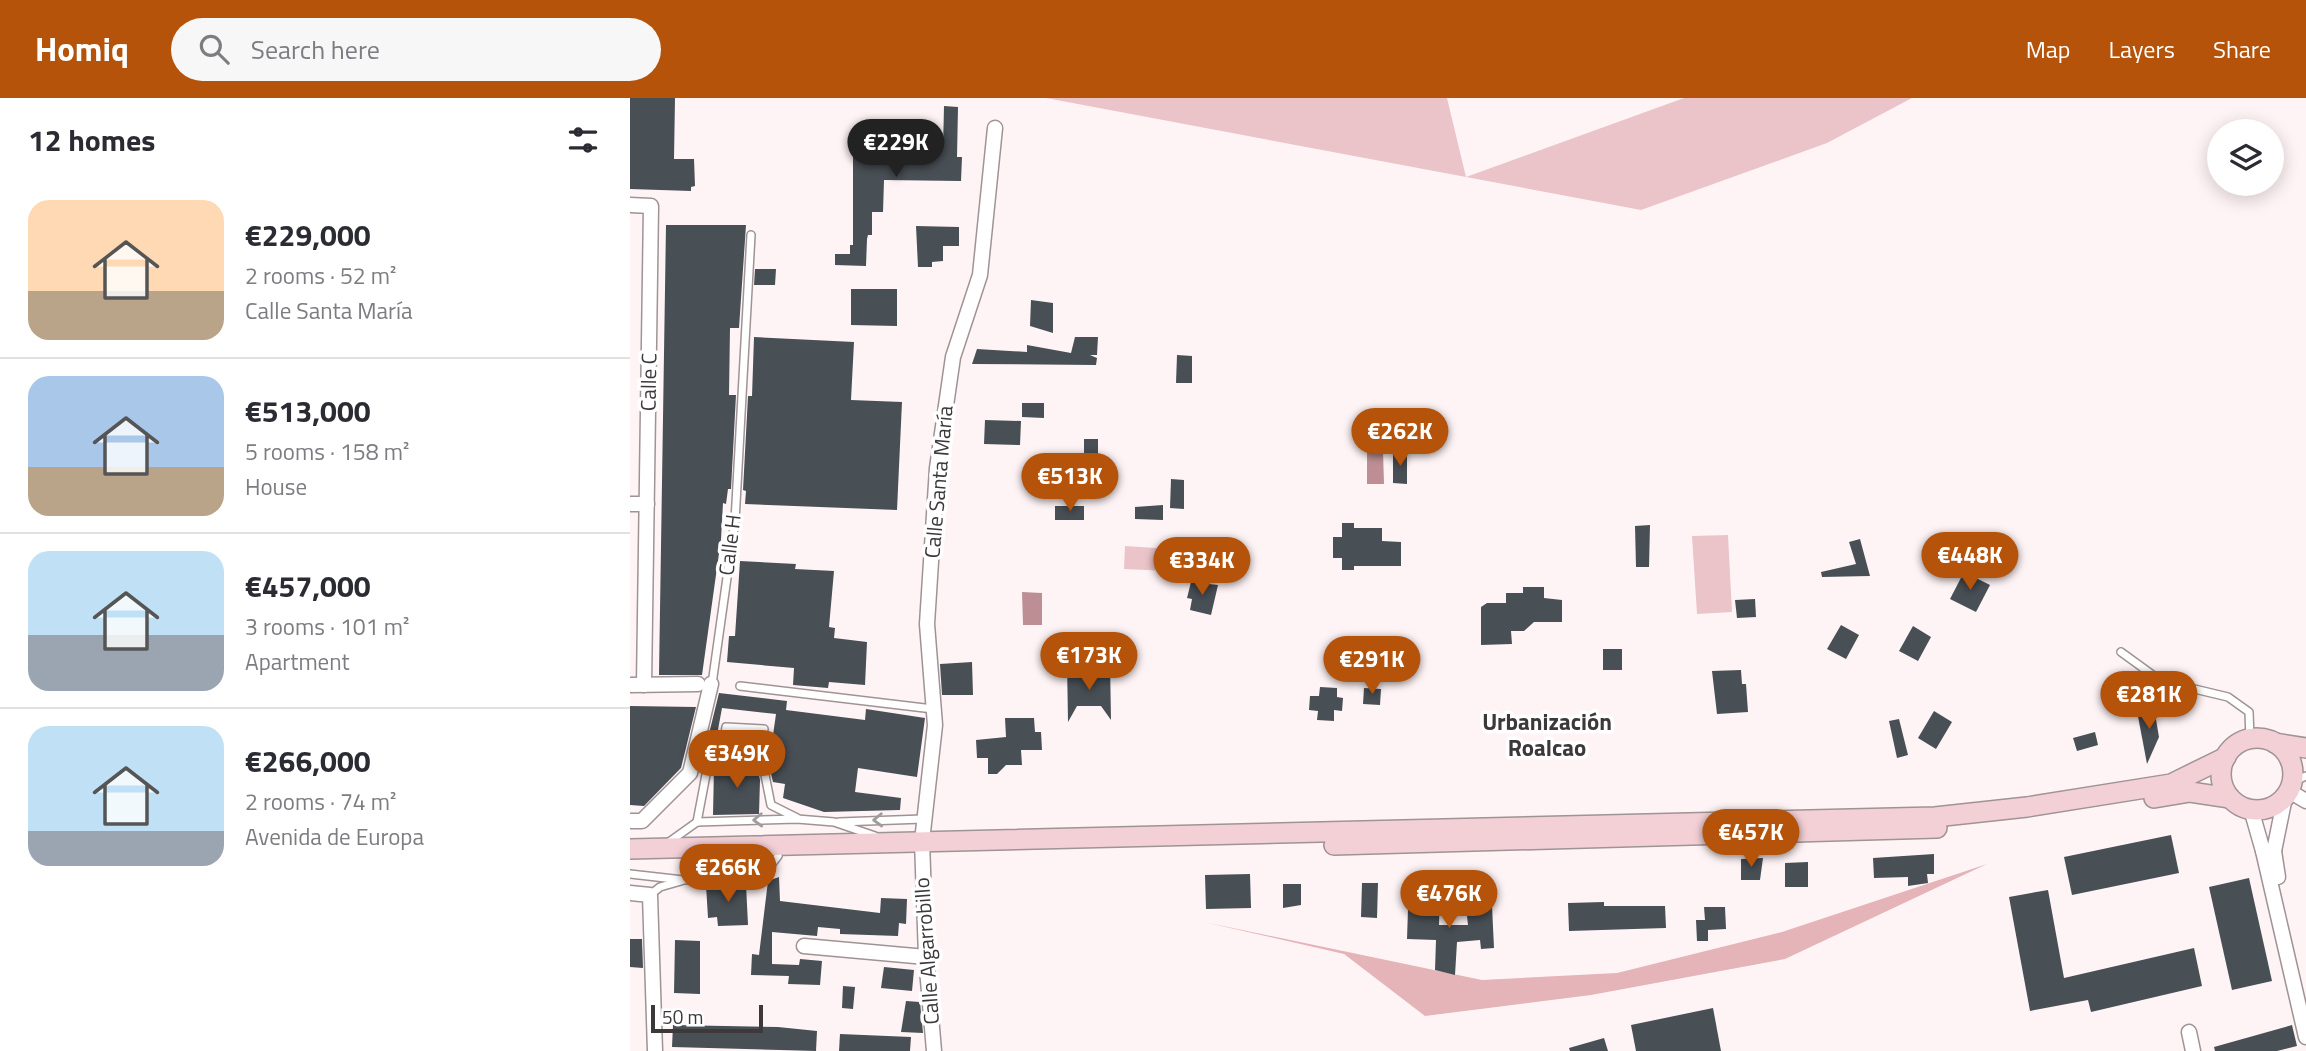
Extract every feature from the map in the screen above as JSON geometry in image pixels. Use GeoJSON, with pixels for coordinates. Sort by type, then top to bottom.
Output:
{"type":"FeatureCollection","features":[{"type":"Feature","properties":{"kind":"main road"},"geometry":{"type":"LineString","coordinates":[[630,859],[778,856],[922,845],[1022,841],[1935,817],[2026,807],[2171,784],[2226,757],[2241,743],[2250,739],[2306,748]]}},
{"type":"Feature","properties":{"kind":"main road"},"geometry":{"type":"LineString","coordinates":[[630,849],[897,841],[922,845],[1450,844],[1912,831],[2014,821],[2190,792],[2230,798],[2251,809],[2270,808],[2297,784],[2287,754],[2275,743]]}},
{"type":"Feature","properties":{"kind":"main road"},"geometry":{"type":"LineString","coordinates":[[2226,757],[2221,773],[2225,791],[2230,798]]}},
{"type":"Feature","properties":{"kind":"street","name":"Calle Santa María"},"geometry":{"type":"LineString","coordinates":[[922,845],[935,725],[927,624],[937,468],[953,358],[980,275],[995,128]]}},
{"type":"Feature","properties":{"kind":"street","name":"Calle C"},"geometry":{"type":"LineString","coordinates":[[630,205],[651,206],[647,504],[637,685]]}},
{"type":"Feature","properties":{"kind":"street"},"geometry":{"type":"LineString","coordinates":[[630,504],[647,504]]}},
{"type":"Feature","properties":{"kind":"street"},"geometry":{"type":"LineString","coordinates":[[637,685],[705,684]]}},
{"type":"Feature","properties":{"kind":"street","name":"Calle H"},"geometry":{"type":"LineString","coordinates":[[630,821],[642,821],[690,773],[705,684]]}},
{"type":"Feature","properties":{"kind":"street"},"geometry":{"type":"LineString","coordinates":[[2297,784],[2268,851],[2306,1037]]}},
{"type":"Feature","properties":{"kind":"street"},"geometry":{"type":"LineString","coordinates":[[2251,809],[2275,868],[2306,998]]}},
{"type":"Feature","properties":{"kind":"street","name":"Calle Algarrobillo"},"geometry":{"type":"LineString","coordinates":[[922,845],[926,957],[934,1051]]}},
{"type":"Feature","properties":{"kind":"street"},"geometry":{"type":"LineString","coordinates":[[630,893],[650,895],[655,1051]]}},
{"type":"Feature","properties":{"kind":"street"},"geometry":{"type":"LineString","coordinates":[[804,946],[926,957]]}},
{"type":"Feature","properties":{"kind":"street"},"geometry":{"type":"LineString","coordinates":[[2189,1032],[2193,1051]]}},
{"type":"Feature","properties":{"kind":"lane","name":"Calle H"},"geometry":{"type":"LineString","coordinates":[[705,684],[735,521],[751,235]]}},
{"type":"Feature","properties":{"kind":"lane"},"geometry":{"type":"LineString","coordinates":[[2120,652],[2161,681],[2228,697],[2249,712],[2250,739]]}},
{"type":"Feature","properties":{"kind":"lane"},"geometry":{"type":"LineString","coordinates":[[740,686],[933,709]]}},
{"type":"Feature","properties":{"kind":"lane"},"geometry":{"type":"LineString","coordinates":[[723,748],[726,727],[764,729],[761,750],[771,805],[797,819]]}},
{"type":"Feature","properties":{"kind":"lane"},"geometry":{"type":"LineString","coordinates":[[697,822],[709,759],[723,748],[761,750]]}},
{"type":"Feature","properties":{"kind":"lane"},"geometry":{"type":"LineString","coordinates":[[652,849],[665,845],[697,822],[797,819],[834,822],[923,818]]}},
{"type":"Feature","properties":{"kind":"lane"},"geometry":{"type":"LineString","coordinates":[[834,822],[897,841]]}},
{"type":"Feature","properties":{"kind":"lane"},"geometry":{"type":"LineString","coordinates":[[630,874],[683,880],[762,877],[778,856]]}},
{"type":"Feature","properties":{"kind":"lane"},"geometry":{"type":"LineString","coordinates":[[650,895],[660,887],[683,880]]}},
{"type":"Feature","properties":{"kind":"shaded area"},"geometry":{"type":"Polygon","coordinates":[[[1046,98],[1447,98],[1466,177],[1684,98],[1912,98],[1827,143],[1641,210],[1046,98]]]}},
{"type":"Feature","properties":{"kind":"shaded area"},"geometry":{"type":"Polygon","coordinates":[[[1367,452],[1383,452],[1384,484],[1367,484],[1367,452]]]}},
{"type":"Feature","properties":{"kind":"shaded area"},"geometry":{"type":"Polygon","coordinates":[[[1728,535],[1732,612],[1697,614],[1692,536],[1728,535]]]}},
{"type":"Feature","properties":{"kind":"shaded area"},"geometry":{"type":"Polygon","coordinates":[[[1125,546],[1170,549],[1169,571],[1124,569],[1125,546]]]}},
{"type":"Feature","properties":{"kind":"shaded area"},"geometry":{"type":"Polygon","coordinates":[[[1022,592],[1042,593],[1042,625],[1023,625],[1022,592]]]}},
{"type":"Feature","properties":{"kind":"shaded area"},"geometry":{"type":"Polygon","coordinates":[[[1987,864],[1785,959],[1591,995],[1425,1016],[1344,954],[1204,922],[1482,980],[1617,973],[1782,932],[1987,864]]]}},
{"type":"Feature","properties":{"kind":"building"},"geometry":{"type":"Polygon","coordinates":[[[630,98],[675,98],[674,159],[694,159],[695,186],[691,187],[691,191],[630,189],[630,98]]]}},
{"type":"Feature","properties":{"kind":"building"},"geometry":{"type":"Polygon","coordinates":[[[944,106],[958,107],[957,157],[962,157],[961,181],[884,180],[883,212],[872,212],[872,235],[868,235],[867,239],[866,266],[835,265],[835,254],[850,254],[850,245],[853,245],[853,144],[897,149],[897,140],[911,140],[911,148],[943,149],[944,106]]]}},
{"type":"Feature","properties":{"kind":"building"},"geometry":{"type":"Polygon","coordinates":[[[666,225],[746,225],[739,328],[730,328],[729,395],[736,395],[731,489],[728,489],[726,504],[723,503],[721,539],[702,675],[659,675],[666,225]]]}},
{"type":"Feature","properties":{"kind":"building"},"geometry":{"type":"Polygon","coordinates":[[[916,226],[959,227],[959,246],[943,246],[943,261],[932,262],[932,267],[918,267],[916,226]]]}},
{"type":"Feature","properties":{"kind":"building"},"geometry":{"type":"Polygon","coordinates":[[[755,269],[776,269],[775,285],[754,285],[755,269]]]}},
{"type":"Feature","properties":{"kind":"building"},"geometry":{"type":"Polygon","coordinates":[[[851,289],[897,289],[897,326],[851,325],[851,289]]]}},
{"type":"Feature","properties":{"kind":"building"},"geometry":{"type":"Polygon","coordinates":[[[1031,300],[1053,303],[1053,333],[1030,326],[1031,300]]]}},
{"type":"Feature","properties":{"kind":"building"},"geometry":{"type":"Polygon","coordinates":[[[754,337],[854,342],[851,400],[902,402],[897,510],[745,504],[746,491],[743,490],[748,396],[752,396],[754,337]]]}},
{"type":"Feature","properties":{"kind":"building"},"geometry":{"type":"Polygon","coordinates":[[[1075,337],[1098,337],[1097,355],[1090,355],[1097,358],[1096,365],[972,364],[977,349],[1027,352],[1027,345],[1071,353],[1075,337]]]}},
{"type":"Feature","properties":{"kind":"building"},"geometry":{"type":"Polygon","coordinates":[[[1177,355],[1192,356],[1192,383],[1176,383],[1177,355]]]}},
{"type":"Feature","properties":{"kind":"building"},"geometry":{"type":"Polygon","coordinates":[[[1022,403],[1044,403],[1044,418],[1022,417],[1022,403]]]}},
{"type":"Feature","properties":{"kind":"building"},"geometry":{"type":"Polygon","coordinates":[[[985,420],[1021,421],[1020,445],[984,444],[985,420]]]}},
{"type":"Feature","properties":{"kind":"building"},"geometry":{"type":"Polygon","coordinates":[[[1084,439],[1098,439],[1098,486],[1084,486],[1084,439]]]}},
{"type":"Feature","properties":{"kind":"building"},"geometry":{"type":"Polygon","coordinates":[[[1393,452],[1407,452],[1407,484],[1393,483],[1393,452]]]}},
{"type":"Feature","properties":{"kind":"building"},"geometry":{"type":"Polygon","coordinates":[[[1171,479],[1184,480],[1184,509],[1170,508],[1171,479]]]}},
{"type":"Feature","properties":{"kind":"building"},"geometry":{"type":"Polygon","coordinates":[[[1163,505],[1163,520],[1135,519],[1135,507],[1163,505]]]}},
{"type":"Feature","properties":{"kind":"building"},"geometry":{"type":"Polygon","coordinates":[[[1055,506],[1084,506],[1084,520],[1055,520],[1055,506]]]}},
{"type":"Feature","properties":{"kind":"building"},"geometry":{"type":"Polygon","coordinates":[[[1342,523],[1354,523],[1354,528],[1382,528],[1382,541],[1401,542],[1401,566],[1354,566],[1354,570],[1342,570],[1342,558],[1333,558],[1333,537],[1342,537],[1342,523]]]}},
{"type":"Feature","properties":{"kind":"building"},"geometry":{"type":"Polygon","coordinates":[[[1650,525],[1649,567],[1636,567],[1635,526],[1650,525]]]}},
{"type":"Feature","properties":{"kind":"building"},"geometry":{"type":"Polygon","coordinates":[[[1860,539],[1870,576],[1822,577],[1821,572],[1856,564],[1849,542],[1860,539]]]}},
{"type":"Feature","properties":{"kind":"building"},"geometry":{"type":"Polygon","coordinates":[[[740,561],[796,564],[795,569],[834,571],[829,627],[835,628],[834,638],[867,642],[865,685],[829,682],[828,688],[793,685],[794,668],[727,662],[729,636],[735,636],[740,561]]]}},
{"type":"Feature","properties":{"kind":"building"},"geometry":{"type":"Polygon","coordinates":[[[1964,572],[1990,585],[1976,612],[1950,599],[1964,572]]]}},
{"type":"Feature","properties":{"kind":"building"},"geometry":{"type":"Polygon","coordinates":[[[1191,582],[1218,585],[1211,615],[1190,610],[1192,599],[1187,598],[1191,582]]]}},
{"type":"Feature","properties":{"kind":"building"},"geometry":{"type":"Polygon","coordinates":[[[1523,587],[1544,587],[1544,598],[1562,600],[1562,622],[1534,622],[1524,631],[1511,631],[1512,644],[1481,645],[1481,607],[1487,603],[1506,603],[1506,593],[1523,593],[1523,587]]]}},
{"type":"Feature","properties":{"kind":"building"},"geometry":{"type":"Polygon","coordinates":[[[1755,599],[1756,617],[1737,618],[1735,600],[1755,599]]]}},
{"type":"Feature","properties":{"kind":"building"},"geometry":{"type":"Polygon","coordinates":[[[1841,625],[1859,635],[1846,659],[1827,649],[1841,625]]]}},
{"type":"Feature","properties":{"kind":"building"},"geometry":{"type":"Polygon","coordinates":[[[1913,626],[1931,637],[1918,661],[1899,651],[1913,626]]]}},
{"type":"Feature","properties":{"kind":"building"},"geometry":{"type":"Polygon","coordinates":[[[1603,649],[1622,649],[1622,670],[1603,670],[1603,649]]]}},
{"type":"Feature","properties":{"kind":"building"},"geometry":{"type":"Polygon","coordinates":[[[972,662],[973,695],[942,695],[940,664],[972,662]]]}},
{"type":"Feature","properties":{"kind":"building"},"geometry":{"type":"Polygon","coordinates":[[[1067,662],[1076,677],[1101,677],[1110,662],[1111,720],[1101,706],[1077,706],[1068,722],[1067,662]]]}},
{"type":"Feature","properties":{"kind":"building"},"geometry":{"type":"Polygon","coordinates":[[[1741,670],[1742,684],[1746,684],[1748,712],[1717,714],[1712,671],[1741,670]]]}},
{"type":"Feature","properties":{"kind":"building"},"geometry":{"type":"Polygon","coordinates":[[[1320,687],[1337,688],[1337,697],[1343,698],[1342,711],[1334,710],[1334,721],[1317,720],[1318,711],[1309,710],[1310,696],[1319,696],[1320,687]]]}},
{"type":"Feature","properties":{"kind":"building"},"geometry":{"type":"Polygon","coordinates":[[[1364,688],[1381,689],[1380,705],[1363,704],[1364,688]]]}},
{"type":"Feature","properties":{"kind":"building"},"geometry":{"type":"Polygon","coordinates":[[[719,693],[787,701],[786,710],[865,720],[866,709],[925,718],[917,777],[858,768],[855,792],[901,798],[900,810],[824,812],[783,798],[785,784],[773,782],[768,761],[782,760],[770,756],[776,714],[722,708],[715,746],[706,746],[719,693]]]}},
{"type":"Feature","properties":{"kind":"building"},"geometry":{"type":"Polygon","coordinates":[[[630,706],[696,707],[681,768],[644,806],[630,805],[630,706]]]}},
{"type":"Feature","properties":{"kind":"building"},"geometry":{"type":"Polygon","coordinates":[[[2154,708],[2159,737],[2147,764],[2137,711],[2154,708]]]}},
{"type":"Feature","properties":{"kind":"building"},"geometry":{"type":"Polygon","coordinates":[[[1934,711],[1952,722],[1936,749],[1918,738],[1934,711]]]}},
{"type":"Feature","properties":{"kind":"building"},"geometry":{"type":"Polygon","coordinates":[[[1005,718],[1034,718],[1035,732],[1041,732],[1042,750],[1021,750],[1022,765],[1006,765],[997,774],[988,774],[988,758],[977,758],[976,740],[1006,737],[1005,718]]]}},
{"type":"Feature","properties":{"kind":"building"},"geometry":{"type":"Polygon","coordinates":[[[1899,719],[1908,755],[1897,758],[1889,721],[1899,719]]]}},
{"type":"Feature","properties":{"kind":"building"},"geometry":{"type":"Polygon","coordinates":[[[2095,732],[2098,745],[2077,751],[2073,738],[2095,732]]]}},
{"type":"Feature","properties":{"kind":"building"},"geometry":{"type":"Polygon","coordinates":[[[756,762],[760,780],[759,814],[713,815],[714,767],[756,762]]]}},
{"type":"Feature","properties":{"kind":"building"},"geometry":{"type":"Polygon","coordinates":[[[2171,835],[2179,873],[2072,895],[2064,857],[2171,835]]]}},
{"type":"Feature","properties":{"kind":"building"},"geometry":{"type":"Polygon","coordinates":[[[1934,854],[1934,874],[1927,874],[1928,883],[1908,886],[1908,877],[1874,878],[1873,858],[1934,854]]]}},
{"type":"Feature","properties":{"kind":"building"},"geometry":{"type":"Polygon","coordinates":[[[1763,858],[1760,880],[1741,880],[1741,859],[1763,858]]]}},
{"type":"Feature","properties":{"kind":"building"},"geometry":{"type":"Polygon","coordinates":[[[1808,862],[1808,887],[1785,887],[1785,863],[1808,862]]]}},
{"type":"Feature","properties":{"kind":"building"},"geometry":{"type":"Polygon","coordinates":[[[1250,874],[1251,908],[1206,909],[1205,875],[1250,874]]]}},
{"type":"Feature","properties":{"kind":"building"},"geometry":{"type":"Polygon","coordinates":[[[779,877],[780,901],[880,913],[881,898],[907,899],[906,924],[899,923],[898,936],[840,934],[840,929],[818,927],[817,936],[772,932],[772,964],[799,965],[800,959],[822,961],[820,985],[788,984],[789,976],[751,975],[752,954],[759,955],[768,881],[779,877]]]}},
{"type":"Feature","properties":{"kind":"building"},"geometry":{"type":"Polygon","coordinates":[[[2249,878],[2272,981],[2232,990],[2209,887],[2249,878]]]}},
{"type":"Feature","properties":{"kind":"building"},"geometry":{"type":"Polygon","coordinates":[[[1362,883],[1378,883],[1377,918],[1361,917],[1362,883]]]}},
{"type":"Feature","properties":{"kind":"building"},"geometry":{"type":"Polygon","coordinates":[[[746,884],[748,925],[718,926],[717,917],[708,918],[706,885],[746,884]]]}},
{"type":"Feature","properties":{"kind":"building"},"geometry":{"type":"Polygon","coordinates":[[[1283,884],[1301,884],[1301,905],[1283,908],[1283,884]]]}},
{"type":"Feature","properties":{"kind":"building"},"geometry":{"type":"Polygon","coordinates":[[[1427,889],[1440,889],[1439,925],[1468,925],[1466,907],[1492,906],[1494,948],[1481,949],[1480,940],[1457,942],[1455,975],[1435,970],[1436,940],[1407,939],[1408,909],[1422,909],[1422,901],[1427,901],[1427,889]]]}},
{"type":"Feature","properties":{"kind":"building"},"geometry":{"type":"Polygon","coordinates":[[[2048,890],[2064,978],[2194,948],[2202,986],[2091,1012],[2088,1000],[2030,1011],[2009,897],[2048,890]]]}},
{"type":"Feature","properties":{"kind":"building"},"geometry":{"type":"Polygon","coordinates":[[[1604,902],[1604,906],[1665,906],[1666,928],[1569,931],[1568,903],[1604,902]]]}},
{"type":"Feature","properties":{"kind":"building"},"geometry":{"type":"Polygon","coordinates":[[[1704,907],[1725,907],[1726,929],[1708,930],[1708,941],[1697,941],[1696,920],[1705,920],[1704,907]]]}},
{"type":"Feature","properties":{"kind":"building"},"geometry":{"type":"Polygon","coordinates":[[[630,939],[642,939],[643,968],[630,967],[630,939]]]}},
{"type":"Feature","properties":{"kind":"building"},"geometry":{"type":"Polygon","coordinates":[[[675,940],[700,941],[700,994],[674,993],[675,940]]]}},
{"type":"Feature","properties":{"kind":"building"},"geometry":{"type":"Polygon","coordinates":[[[884,967],[914,970],[912,991],[881,988],[884,967]]]}},
{"type":"Feature","properties":{"kind":"building"},"geometry":{"type":"Polygon","coordinates":[[[843,986],[855,987],[853,1009],[842,1008],[843,986]]]}},
{"type":"Feature","properties":{"kind":"building"},"geometry":{"type":"Polygon","coordinates":[[[906,1001],[920,1002],[923,1033],[901,1032],[906,1001]]]}},
{"type":"Feature","properties":{"kind":"building"},"geometry":{"type":"Polygon","coordinates":[[[1713,1008],[1721,1051],[1636,1051],[1631,1025],[1713,1008]]]}},
{"type":"Feature","properties":{"kind":"building"},"geometry":{"type":"Polygon","coordinates":[[[673,1025],[778,1027],[817,1031],[816,1051],[672,1047],[673,1025]]]}},
{"type":"Feature","properties":{"kind":"building"},"geometry":{"type":"Polygon","coordinates":[[[2292,1025],[2297,1046],[2277,1051],[2215,1051],[2214,1047],[2292,1025]]]}},
{"type":"Feature","properties":{"kind":"building"},"geometry":{"type":"Polygon","coordinates":[[[840,1034],[911,1037],[910,1051],[839,1051],[840,1034]]]}},
{"type":"Feature","properties":{"kind":"building"},"geometry":{"type":"Polygon","coordinates":[[[1604,1038],[1608,1051],[1570,1051],[1569,1048],[1604,1038]]]}},
{"type":"Feature","properties":{"kind":"district","name":"Urbanización Roalcao"},"geometry":{"type":"Point","coordinates":[1547,735]}}]}
